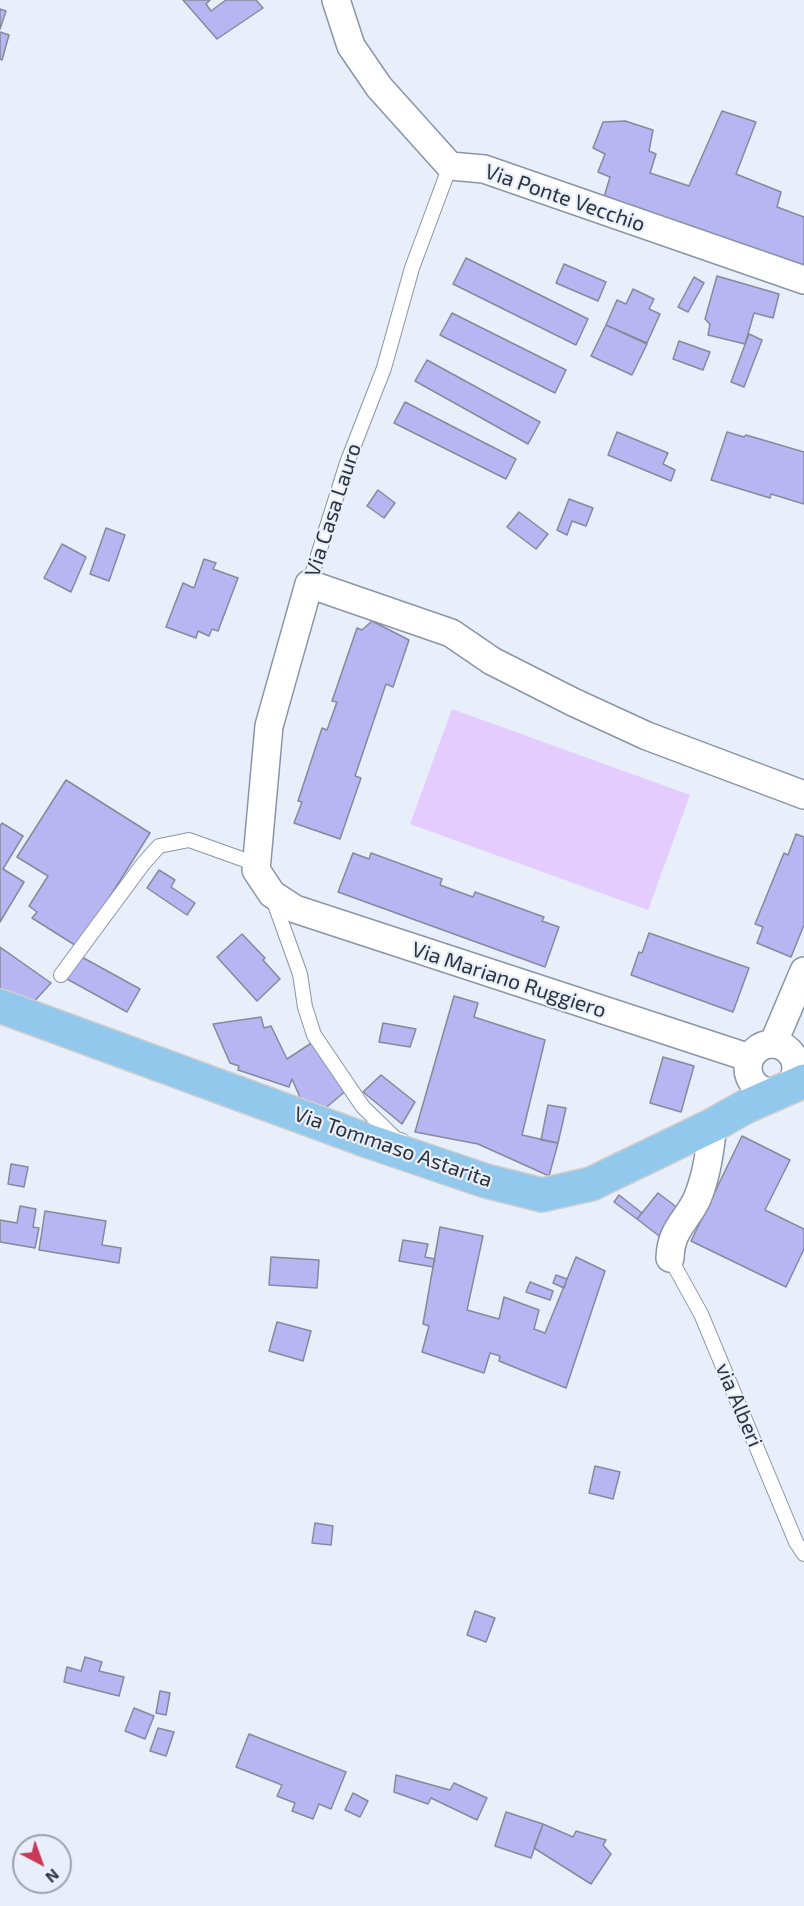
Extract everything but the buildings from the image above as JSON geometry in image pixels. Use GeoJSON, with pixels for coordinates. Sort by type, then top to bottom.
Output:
{"type":"FeatureCollection","features":[{"type":"Feature","properties":{"kind":"main road","name":"Via Tommaso Astarita"},"geometry":{"type":"LineString","coordinates":[[0,1006],[371,1142],[501,1185],[542,1195],[591,1184],[792,1086]]}},
{"type":"Feature","properties":{"kind":"street"},"geometry":{"type":"LineString","coordinates":[[336,0],[351,46],[379,87],[450,166]]}},
{"type":"Feature","properties":{"kind":"street","name":"Via Ponte Vecchio"},"geometry":{"type":"LineString","coordinates":[[450,166],[484,168],[804,280]]}},
{"type":"Feature","properties":{"kind":"street"},"geometry":{"type":"LineString","coordinates":[[309,584],[451,633],[492,661],[573,702],[647,735],[804,795]]}},
{"type":"Feature","properties":{"kind":"street","name":"Via Casa Lauro"},"geometry":{"type":"LineString","coordinates":[[256,864],[269,726],[309,584]]}},
{"type":"Feature","properties":{"kind":"street"},"geometry":{"type":"LineString","coordinates":[[256,864],[256,870],[272,894]]}},
{"type":"Feature","properties":{"kind":"street","name":"Via Mariano Ruggiero"},"geometry":{"type":"LineString","coordinates":[[272,894],[295,909],[306,913],[750,1058]]}},
{"type":"Feature","properties":{"kind":"street"},"geometry":{"type":"LineString","coordinates":[[792,1086],[772,1093],[762,1090],[754,1085],[748,1067],[750,1058],[756,1051],[764,1045],[773,1044],[804,971]]}},
{"type":"Feature","properties":{"kind":"street","name":"Via Tommaso Astarita"},"geometry":{"type":"LineString","coordinates":[[773,1044],[783,1046],[795,1060],[797,1069],[795,1078],[789,1086],[792,1086]]}},
{"type":"Feature","properties":{"kind":"street"},"geometry":{"type":"LineString","coordinates":[[670,1258],[671,1244],[697,1200],[709,1160],[713,1125]]}},
{"type":"Feature","properties":{"kind":"lane","name":"Via Casa Lauro"},"geometry":{"type":"LineString","coordinates":[[309,584],[347,463],[384,368],[412,268],[450,166]]}},
{"type":"Feature","properties":{"kind":"lane"},"geometry":{"type":"LineString","coordinates":[[61,975],[143,864],[159,846],[189,840],[256,864]]}},
{"type":"Feature","properties":{"kind":"lane"},"geometry":{"type":"LineString","coordinates":[[272,894],[300,974],[305,1007],[314,1035],[363,1107],[396,1139],[506,1173],[501,1185]]}},
{"type":"Feature","properties":{"kind":"lane","name":"via Alberi"},"geometry":{"type":"LineString","coordinates":[[670,1258],[701,1314],[796,1542],[804,1554]]}},
{"type":"Feature","properties":{"kind":"shaded area"},"geometry":{"type":"Polygon","coordinates":[[[452,709],[690,795],[648,910],[410,824],[452,709]]]}}]}
